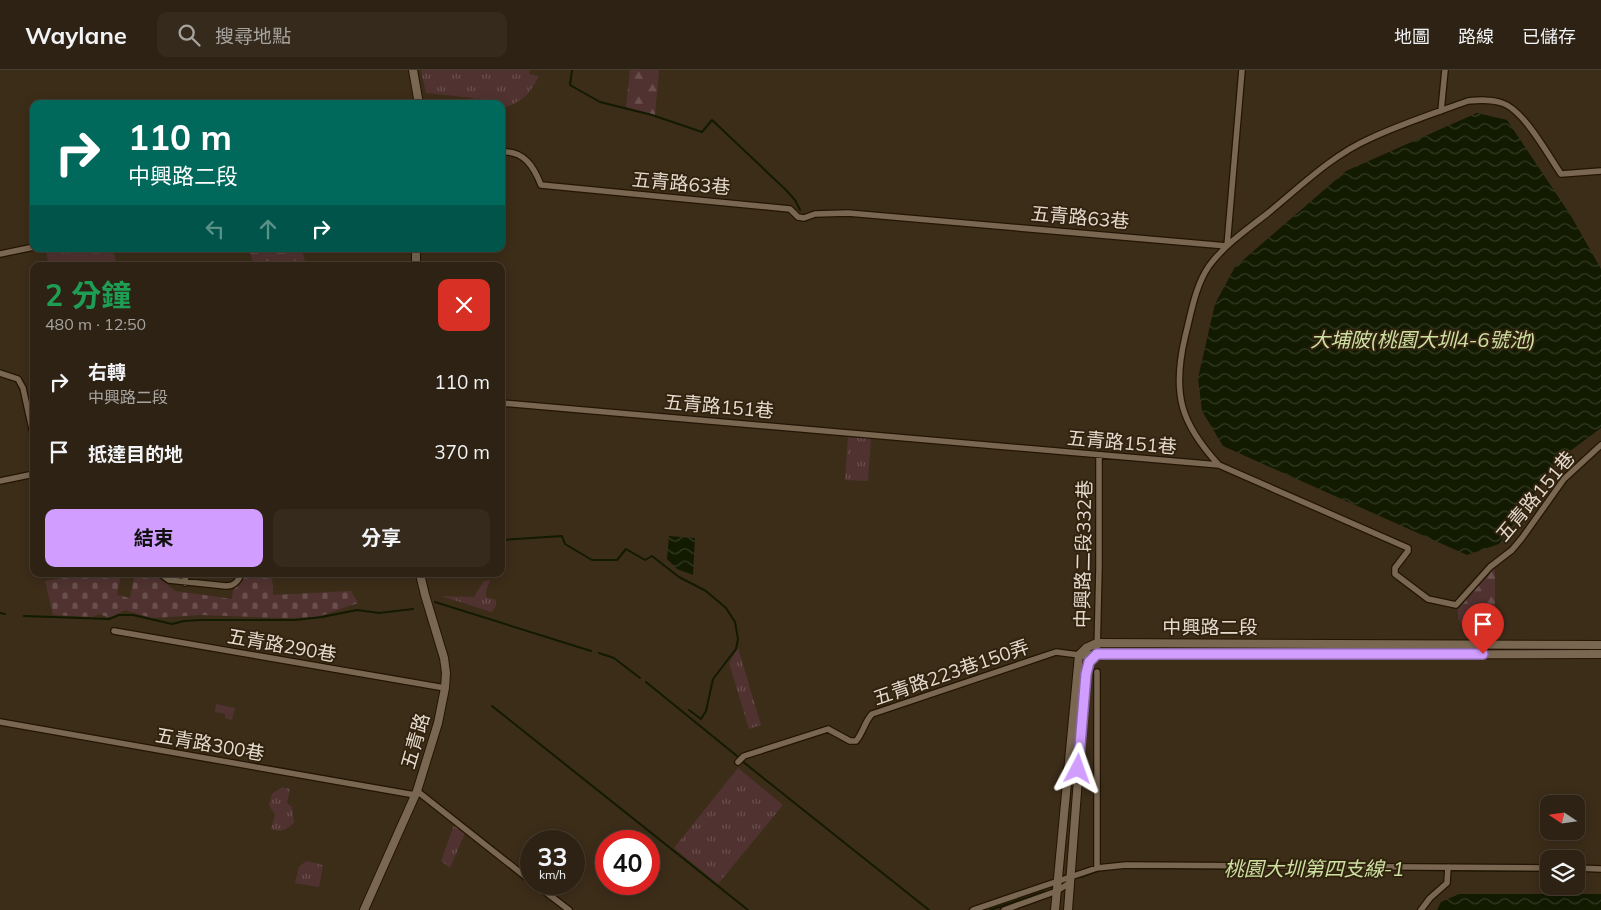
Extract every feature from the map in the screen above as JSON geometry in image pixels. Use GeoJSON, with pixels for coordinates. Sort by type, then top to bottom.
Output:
{"type":"FeatureCollection","features":[{"type":"Feature","properties":{"kind":"street"},"geometry":{"type":"LineString","coordinates":[[413,70],[418,100]]}},
{"type":"Feature","properties":{"kind":"street"},"geometry":{"type":"LineString","coordinates":[[1227,246],[1242,70]]}},
{"type":"Feature","properties":{"kind":"street"},"geometry":{"type":"LineString","coordinates":[[1441,111],[1445,70]]}},
{"type":"Feature","properties":{"kind":"street"},"geometry":{"type":"LineString","coordinates":[[1219,465],[1194,435],[1183,414],[1179,391],[1181,355],[1196,291],[1208,267],[1227,246],[1330,162],[1368,139],[1468,101],[1482,99],[1504,103],[1527,123],[1561,174],[1601,171]]}},
{"type":"Feature","properties":{"kind":"street","name":"五青路63巷"},"geometry":{"type":"LineString","coordinates":[[505,152],[517,154],[528,160],[536,170],[541,185],[790,209],[798,217],[804,218],[815,214],[848,212],[1227,246]]}},
{"type":"Feature","properties":{"kind":"street"},"geometry":{"type":"LineString","coordinates":[[0,254],[30,248]]}},
{"type":"Feature","properties":{"kind":"street"},"geometry":{"type":"LineString","coordinates":[[0,373],[18,379],[23,388],[30,420]]}},
{"type":"Feature","properties":{"kind":"street","name":"五青路151巷"},"geometry":{"type":"LineString","coordinates":[[505,403],[1219,465],[1408,548],[1408,551],[1395,568],[1395,574],[1428,599],[1456,605],[1490,567],[1512,550],[1564,479],[1601,445]]}},
{"type":"Feature","properties":{"kind":"street","name":"中興路二段332巷"},"geometry":{"type":"LineString","coordinates":[[1097,654],[1099,455]]}},
{"type":"Feature","properties":{"kind":"street"},"geometry":{"type":"LineString","coordinates":[[0,481],[30,475]]}},
{"type":"Feature","properties":{"kind":"street"},"geometry":{"type":"LineString","coordinates":[[165,577],[169,580],[185,583],[232,586],[240,577]]}},
{"type":"Feature","properties":{"kind":"street"},"geometry":{"type":"LineString","coordinates":[[185,583],[186,577]]}},
{"type":"Feature","properties":{"kind":"street","name":"五青路"},"geometry":{"type":"LineString","coordinates":[[364,910],[416,793],[438,723],[445,688],[444,658],[421,577]]}},
{"type":"Feature","properties":{"kind":"street","name":"五青路290巷"},"geometry":{"type":"LineString","coordinates":[[114,631],[445,688]]}},
{"type":"Feature","properties":{"kind":"street"},"geometry":{"type":"LineString","coordinates":[[1055,910],[1079,655],[1086,648],[1097,643]]}},
{"type":"Feature","properties":{"kind":"street","name":"中興路二段"},"geometry":{"type":"LineString","coordinates":[[1097,643],[1601,645]]}},
{"type":"Feature","properties":{"kind":"street"},"geometry":{"type":"LineString","coordinates":[[1316,643],[1316,654]]}},
{"type":"Feature","properties":{"kind":"street"},"geometry":{"type":"LineString","coordinates":[[1530,645],[1530,654]]}},
{"type":"Feature","properties":{"kind":"street","name":"五青路223巷150弄"},"geometry":{"type":"LineString","coordinates":[[738,762],[744,756],[828,729],[850,741],[856,741],[872,714],[1056,652],[1079,655]]}},
{"type":"Feature","properties":{"kind":"street"},"geometry":{"type":"LineString","coordinates":[[1070,909],[1086,674],[1089,662],[1097,654]]}},
{"type":"Feature","properties":{"kind":"street","name":"中興路二段"},"geometry":{"type":"LineString","coordinates":[[1079,655],[1601,654]]}},
{"type":"Feature","properties":{"kind":"street"},"geometry":{"type":"LineString","coordinates":[[1097,672],[1097,868]]}},
{"type":"Feature","properties":{"kind":"street","name":"五青路300巷"},"geometry":{"type":"LineString","coordinates":[[0,722],[416,793]]}},
{"type":"Feature","properties":{"kind":"street"},"geometry":{"type":"LineString","coordinates":[[416,793],[520,873]]}},
{"type":"Feature","properties":{"kind":"street"},"geometry":{"type":"LineString","coordinates":[[973,910],[1097,868],[1126,865],[1447,870],[1540,868]]}},
{"type":"Feature","properties":{"kind":"street"},"geometry":{"type":"LineString","coordinates":[[1585,868],[1601,868]]}},
{"type":"Feature","properties":{"kind":"street"},"geometry":{"type":"LineString","coordinates":[[1421,910],[1430,898],[1447,883],[1447,870]]}},
{"type":"Feature","properties":{"kind":"street"},"geometry":{"type":"LineString","coordinates":[[1004,910],[1057,891],[1071,878]]}},
{"type":"Feature","properties":{"kind":"street"},"geometry":{"type":"LineString","coordinates":[[549,895],[568,910]]}},
{"type":"Feature","properties":{"kind":"green space"},"geometry":{"type":"Polygon","coordinates":[[[421,70],[530,70],[529,74],[539,76],[524,97],[505,107],[505,100],[473,100],[473,98],[426,93],[421,70]]]}},
{"type":"Feature","properties":{"kind":"green space"},"geometry":{"type":"Polygon","coordinates":[[[630,70],[659,70],[655,115],[626,107],[630,70]]]}},
{"type":"Feature","properties":{"kind":"green space"},"geometry":{"type":"Polygon","coordinates":[[[46,252],[114,252],[116,262],[48,262],[46,252]]]}},
{"type":"Feature","properties":{"kind":"green space"},"geometry":{"type":"Polygon","coordinates":[[[250,252],[303,252],[305,262],[253,262],[250,252]]]}},
{"type":"Feature","properties":{"kind":"green space"},"geometry":{"type":"Polygon","coordinates":[[[848,437],[871,438],[868,481],[845,480],[848,437]]]}},
{"type":"Feature","properties":{"kind":"green space"},"geometry":{"type":"Polygon","coordinates":[[[1495,567],[1495,634],[1466,634],[1458,618],[1458,609],[1495,567]]]}},
{"type":"Feature","properties":{"kind":"green space"},"geometry":{"type":"Polygon","coordinates":[[[66,577],[120,577],[117,595],[130,598],[134,577],[158,577],[175,591],[232,599],[233,590],[243,577],[272,577],[273,595],[351,591],[358,603],[317,617],[285,618],[201,615],[152,618],[125,610],[110,618],[99,614],[93,617],[53,615],[45,581],[66,577]]]}},
{"type":"Feature","properties":{"kind":"green space"},"geometry":{"type":"Polygon","coordinates":[[[490,580],[486,597],[496,600],[496,605],[492,612],[441,596],[474,597],[484,581],[490,580]]]}},
{"type":"Feature","properties":{"kind":"green space"},"geometry":{"type":"Polygon","coordinates":[[[738,648],[761,725],[749,729],[729,663],[738,648]]]}},
{"type":"Feature","properties":{"kind":"green space"},"geometry":{"type":"Polygon","coordinates":[[[216,704],[235,708],[232,720],[225,718],[225,714],[215,712],[216,704]]]}},
{"type":"Feature","properties":{"kind":"green space"},"geometry":{"type":"Polygon","coordinates":[[[738,768],[783,805],[718,884],[674,848],[738,768]]]}},
{"type":"Feature","properties":{"kind":"green space"},"geometry":{"type":"Polygon","coordinates":[[[282,787],[290,789],[287,803],[292,807],[294,823],[286,829],[278,831],[271,829],[275,815],[269,805],[272,794],[282,787]]]}},
{"type":"Feature","properties":{"kind":"green space"},"geometry":{"type":"Polygon","coordinates":[[[454,825],[465,833],[450,868],[441,861],[454,825]]]}},
{"type":"Feature","properties":{"kind":"green space"},"geometry":{"type":"Polygon","coordinates":[[[306,861],[323,865],[319,887],[295,883],[299,867],[306,861]]]}},
{"type":"Feature","properties":{"kind":"water","name":"大埔陂(桃園大圳4-6號池)"},"geometry":{"type":"Polygon","coordinates":[[[1477,113],[1507,120],[1571,216],[1601,269],[1601,428],[1558,460],[1499,544],[1467,555],[1223,446],[1202,411],[1198,378],[1215,304],[1235,267],[1346,171],[1477,113]]]}},
{"type":"Feature","properties":{"kind":"water"},"geometry":{"type":"Polygon","coordinates":[[[669,536],[695,538],[693,575],[677,569],[667,559],[669,536]]]}},
{"type":"Feature","properties":{"kind":"water"},"geometry":{"type":"Polygon","coordinates":[[[1459,894],[1601,894],[1601,910],[1437,910],[1441,902],[1459,894]]]}},
{"type":"Feature","properties":{"kind":"waterway"},"geometry":{"type":"LineString","coordinates":[[572,70],[570,85],[600,102],[652,115],[702,132],[712,120],[786,190],[795,200],[800,210]]}},
{"type":"Feature","properties":{"kind":"waterway"},"geometry":{"type":"LineString","coordinates":[[505,540],[562,536],[565,544],[592,560],[617,560],[626,549],[645,560],[652,556],[679,577],[706,591],[726,608],[735,622],[738,639],[736,649],[713,679],[706,711],[701,719],[689,710]]}},
{"type":"Feature","properties":{"kind":"waterway"},"geometry":{"type":"LineString","coordinates":[[435,602],[591,651]]}},
{"type":"Feature","properties":{"kind":"waterway"},"geometry":{"type":"LineString","coordinates":[[24,616],[109,619],[119,615],[133,615],[172,624],[201,620],[295,620],[357,610],[379,613],[413,609]]}},
{"type":"Feature","properties":{"kind":"waterway"},"geometry":{"type":"LineString","coordinates":[[0,613],[5,614]]}},
{"type":"Feature","properties":{"kind":"waterway"},"geometry":{"type":"LineString","coordinates":[[599,653],[614,658],[640,678]]}},
{"type":"Feature","properties":{"kind":"waterway"},"geometry":{"type":"LineString","coordinates":[[646,682],[737,756]]}},
{"type":"Feature","properties":{"kind":"waterway"},"geometry":{"type":"LineString","coordinates":[[492,706],[748,910]]}},
{"type":"Feature","properties":{"kind":"waterway"},"geometry":{"type":"LineString","coordinates":[[742,761],[929,910]]}},
{"type":"Feature","properties":{"kind":"waterway","name":"桃園大圳第四支線-1"},"geometry":{"type":"LineString","coordinates":[[1124,868],[1540,871]]}},
{"type":"Feature","properties":{"kind":"waterway","name":"桃園大圳第四支線-1"},"geometry":{"type":"LineString","coordinates":[[1081,877],[1100,870]]}},
{"type":"Feature","properties":{"kind":"waterway","name":"桃園大圳第四支線-1"},"geometry":{"type":"LineString","coordinates":[[1585,871],[1594,871]]}},
{"type":"Feature","properties":{"kind":"waterway","name":"桃園大圳第四支線-1"},"geometry":{"type":"LineString","coordinates":[[990,910],[1044,892]]}},
{"type":"Feature","properties":{"kind":"route"},"geometry":{"type":"LineString","coordinates":[[1078,769],[1086,674],[1089,662],[1097,654],[1483,654]]}}]}
